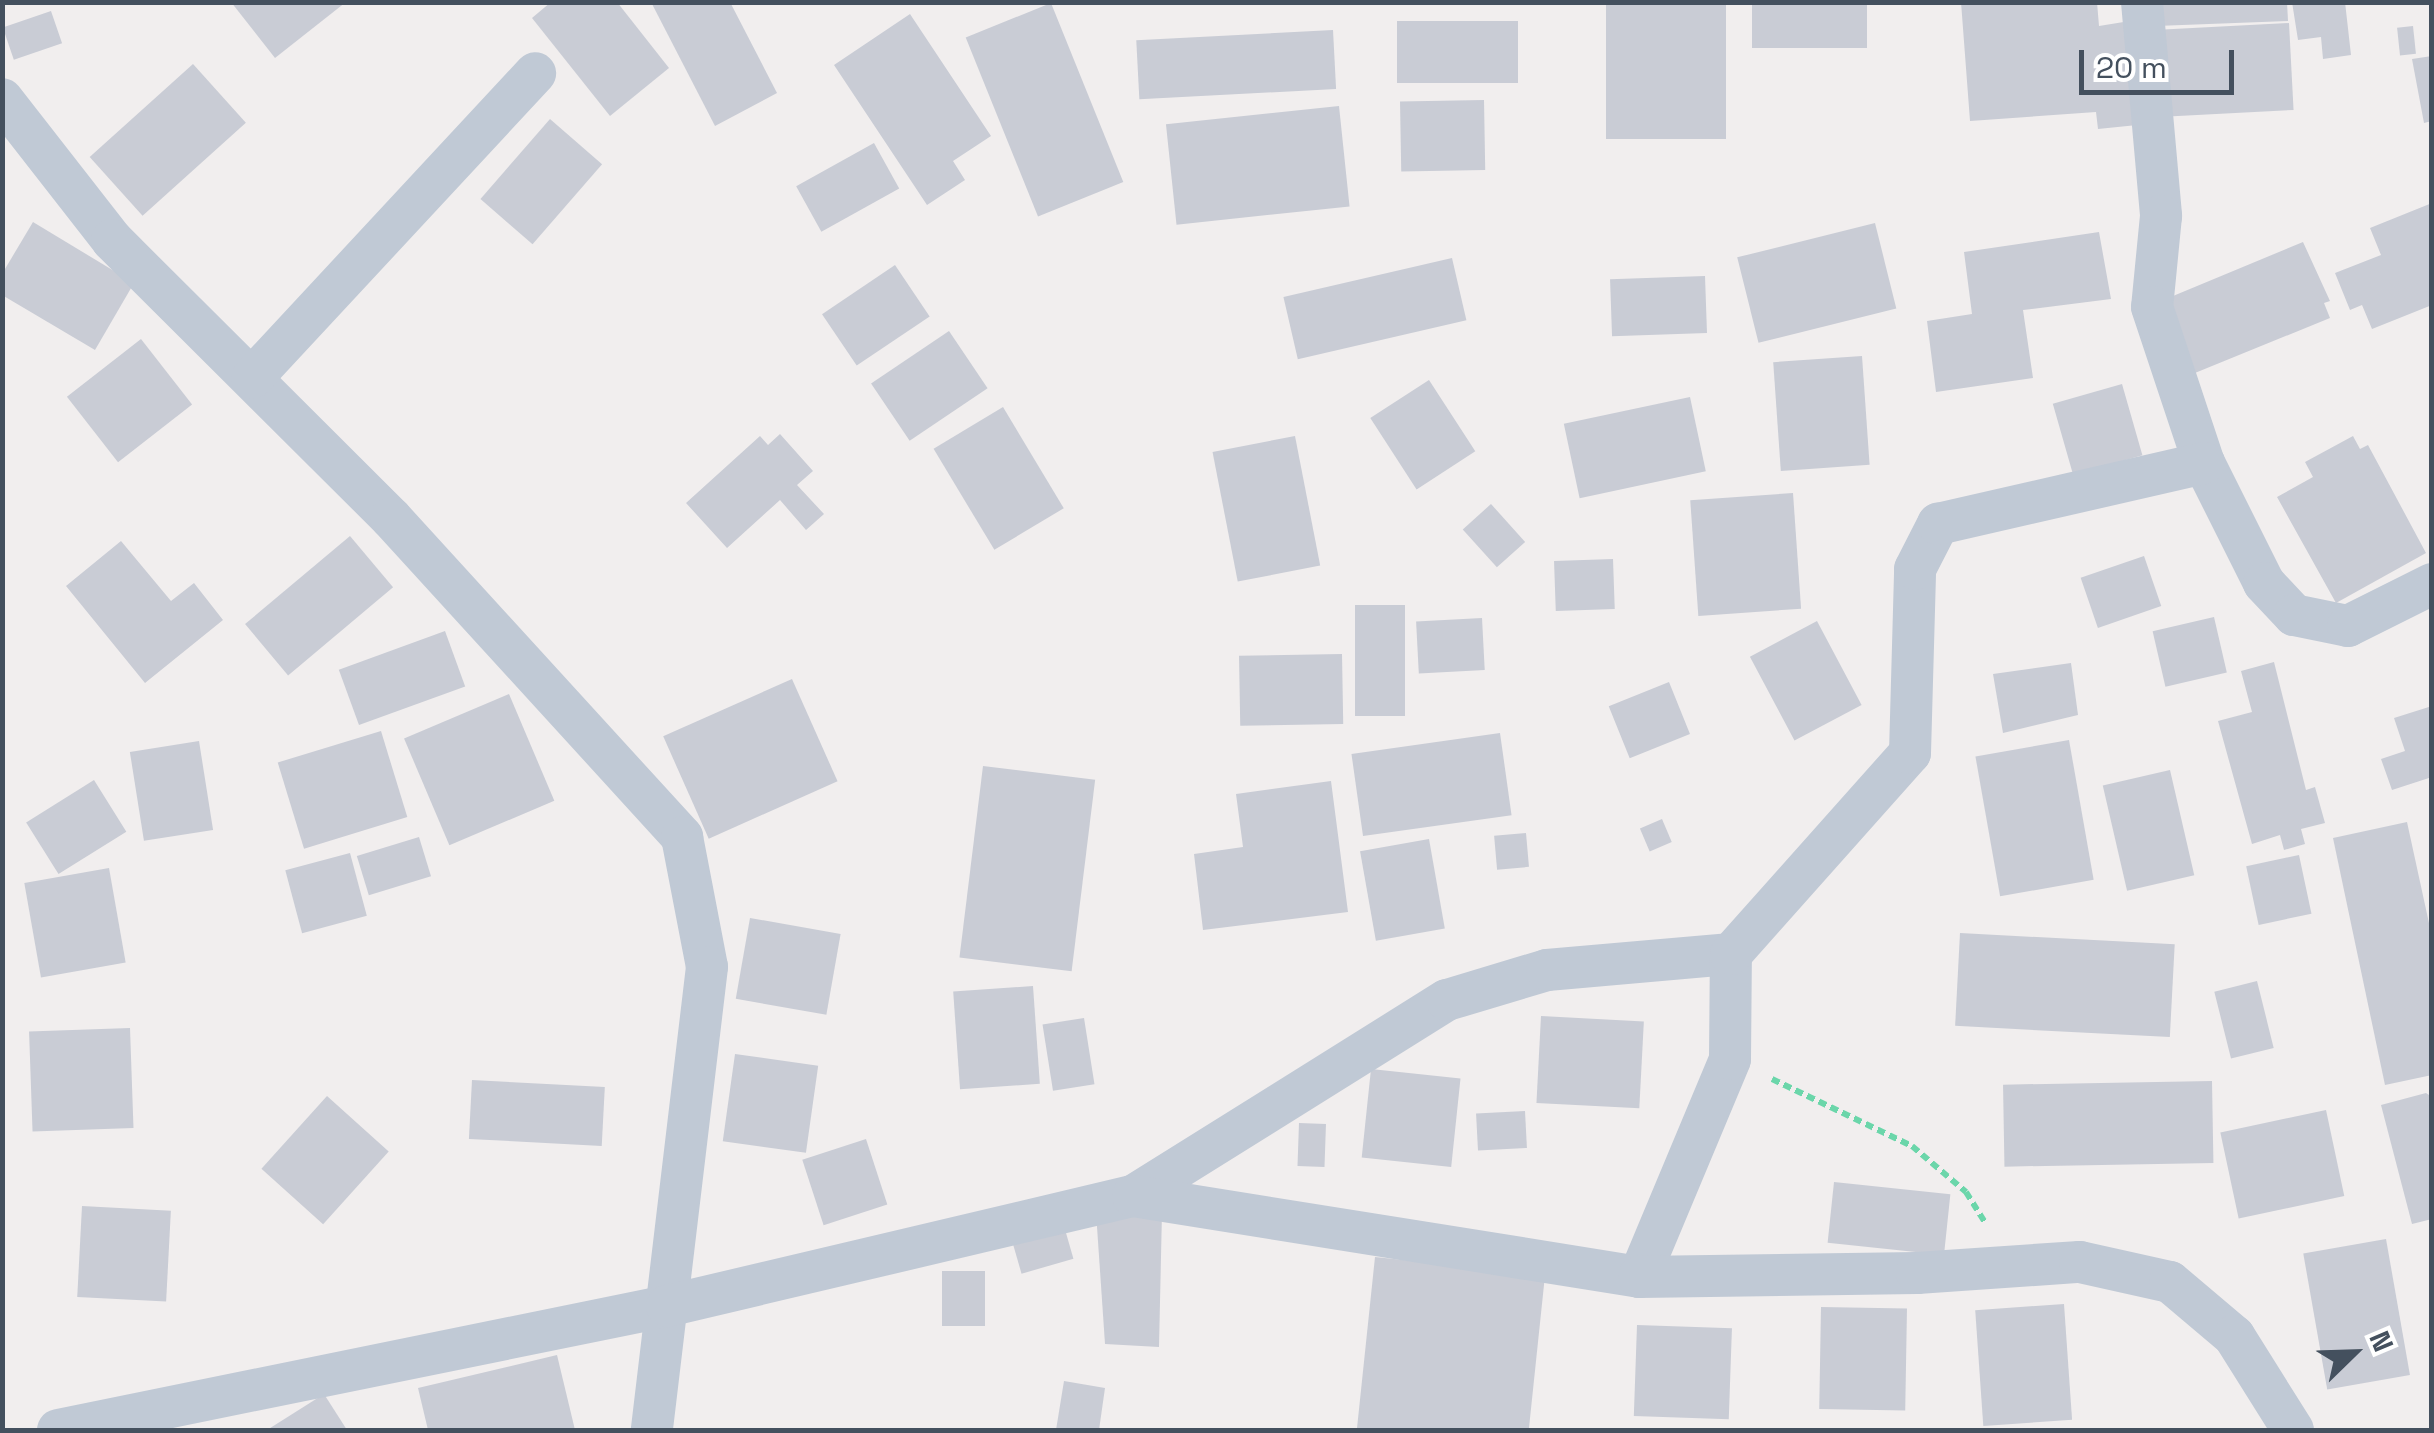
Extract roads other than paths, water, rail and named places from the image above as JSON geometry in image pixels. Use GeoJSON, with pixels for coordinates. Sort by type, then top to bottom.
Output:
{"type":"FeatureCollection","features":[{"type":"Feature","properties":{"kind":"street"},"geometry":{"type":"LineString","coordinates":[[2142,2],[2161,216],[2152,308],[2204,462],[2264,583],[2294,615],[2348,626],[2432,584]]}},
{"type":"Feature","properties":{"kind":"street"},"geometry":{"type":"LineString","coordinates":[[252,378],[535,73]]}},
{"type":"Feature","properties":{"kind":"street"},"geometry":{"type":"LineString","coordinates":[[2,99],[112,240],[252,378],[570,709],[682,837],[707,967],[652,1430]]}},
{"type":"Feature","properties":{"kind":"street"},"geometry":{"type":"LineString","coordinates":[[1639,1277],[1730,1059],[1731,954],[1910,753],[1915,569],[1938,524],[2204,462]]}},
{"type":"Feature","properties":{"kind":"street"},"geometry":{"type":"LineString","coordinates":[[58,1430],[668,1306],[1133,1196],[1448,1000],[1547,970],[1731,954]]}},
{"type":"Feature","properties":{"kind":"street"},"geometry":{"type":"LineString","coordinates":[[1133,1196],[1639,1277],[2080,1262],[2170,1282],[2234,1336],[2293,1430]]}}]}
